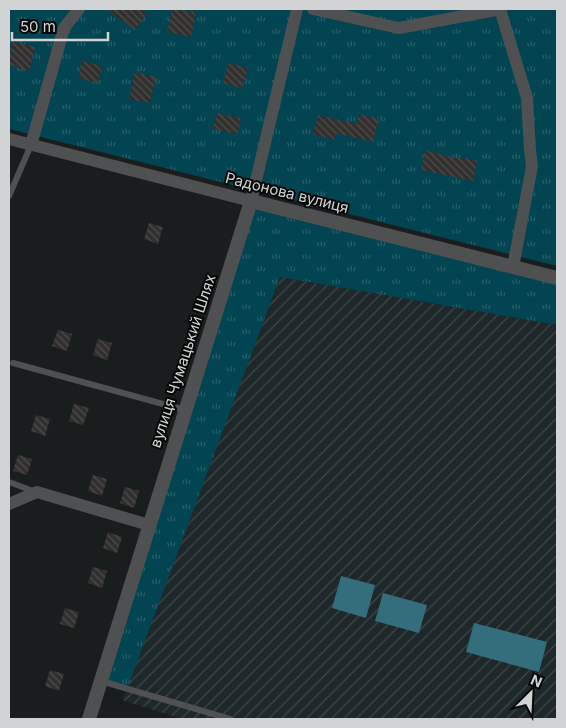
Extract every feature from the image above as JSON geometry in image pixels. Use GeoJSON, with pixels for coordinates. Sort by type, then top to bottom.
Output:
{"type":"FeatureCollection","features":[{"type":"Feature","properties":{"kind":"street"},"geometry":{"type":"LineString","coordinates":[[31,145],[64,28],[79,9]]}},
{"type":"Feature","properties":{"kind":"street","name":"вулиця Чумацький Шлях"},"geometry":{"type":"LineString","coordinates":[[89,719],[251,201],[297,9]]}},
{"type":"Feature","properties":{"kind":"street"},"geometry":{"type":"LineString","coordinates":[[313,9],[399,28],[501,9],[527,98],[532,166],[513,267]]}},
{"type":"Feature","properties":{"kind":"street","name":"Радонова вулиця"},"geometry":{"type":"LineString","coordinates":[[9,139],[557,278]]}},
{"type":"Feature","properties":{"kind":"street"},"geometry":{"type":"LineString","coordinates":[[9,504],[37,492],[149,525]]}},
{"type":"Feature","properties":{"kind":"lane"},"geometry":{"type":"LineString","coordinates":[[9,196],[31,145]]}},
{"type":"Feature","properties":{"kind":"lane"},"geometry":{"type":"LineString","coordinates":[[13,363],[185,410]]}},
{"type":"Feature","properties":{"kind":"lane"},"geometry":{"type":"LineString","coordinates":[[9,482],[37,492]]}},
{"type":"Feature","properties":{"kind":"lane"},"geometry":{"type":"LineString","coordinates":[[101,681],[230,719]]}},
{"type":"Feature","properties":{"kind":"lane"},"geometry":{"type":"LineString","coordinates":[[201,719],[203,711]]}},
{"type":"Feature","properties":{"kind":"shaded area"},"geometry":{"type":"Polygon","coordinates":[[[280,277],[557,325],[557,719],[182,719],[122,700],[280,277]]]}},
{"type":"Feature","properties":{"kind":"shaded area"},"geometry":{"type":"Polygon","coordinates":[[[341,576],[375,585],[366,618],[332,608],[341,576]]]}},
{"type":"Feature","properties":{"kind":"shaded area"},"geometry":{"type":"Polygon","coordinates":[[[383,593],[427,605],[419,633],[375,621],[383,593]]]}},
{"type":"Feature","properties":{"kind":"shaded area"},"geometry":{"type":"Polygon","coordinates":[[[474,623],[547,642],[539,672],[466,652],[474,623]]]}},
{"type":"Feature","properties":{"kind":"green space"},"geometry":{"type":"Polygon","coordinates":[[[9,9],[557,9],[557,266],[9,129],[9,9]]]}},
{"type":"Feature","properties":{"kind":"green space"},"geometry":{"type":"Polygon","coordinates":[[[251,201],[557,278],[557,325],[280,277],[127,689],[101,681],[251,201]]]}},
{"type":"Feature","properties":{"kind":"building"},"geometry":{"type":"Polygon","coordinates":[[[106,9],[141,9],[147,14],[135,30],[106,9]]]}},
{"type":"Feature","properties":{"kind":"building"},"geometry":{"type":"Polygon","coordinates":[[[172,9],[196,12],[191,37],[167,32],[172,9]]]}},
{"type":"Feature","properties":{"kind":"building"},"geometry":{"type":"Polygon","coordinates":[[[13,41],[35,47],[29,71],[9,65],[13,41]]]}},
{"type":"Feature","properties":{"kind":"building"},"geometry":{"type":"Polygon","coordinates":[[[82,61],[102,66],[98,83],[78,78],[82,61]]]}},
{"type":"Feature","properties":{"kind":"building"},"geometry":{"type":"Polygon","coordinates":[[[229,63],[248,68],[242,88],[223,83],[229,63]]]}},
{"type":"Feature","properties":{"kind":"building"},"geometry":{"type":"Polygon","coordinates":[[[135,72],[156,77],[150,103],[129,99],[135,72]]]}},
{"type":"Feature","properties":{"kind":"building"},"geometry":{"type":"Polygon","coordinates":[[[217,113],[241,118],[237,134],[213,129],[217,113]]]}},
{"type":"Feature","properties":{"kind":"building"},"geometry":{"type":"Polygon","coordinates":[[[359,114],[379,119],[373,142],[336,133],[334,140],[313,134],[318,115],[357,124],[359,114]]]}},
{"type":"Feature","properties":{"kind":"building"},"geometry":{"type":"Polygon","coordinates":[[[425,150],[459,159],[460,157],[477,161],[473,181],[421,170],[425,150]]]}},
{"type":"Feature","properties":{"kind":"building"},"geometry":{"type":"Polygon","coordinates":[[[149,223],[163,227],[158,244],[144,239],[149,223]]]}},
{"type":"Feature","properties":{"kind":"building"},"geometry":{"type":"Polygon","coordinates":[[[58,330],[72,334],[67,351],[52,346],[58,330]]]}},
{"type":"Feature","properties":{"kind":"building"},"geometry":{"type":"Polygon","coordinates":[[[98,339],[112,343],[107,360],[93,355],[98,339]]]}},
{"type":"Feature","properties":{"kind":"building"},"geometry":{"type":"Polygon","coordinates":[[[74,404],[89,408],[83,425],[69,421],[74,404]]]}},
{"type":"Feature","properties":{"kind":"building"},"geometry":{"type":"Polygon","coordinates":[[[36,415],[50,419],[45,436],[31,431],[36,415]]]}},
{"type":"Feature","properties":{"kind":"building"},"geometry":{"type":"Polygon","coordinates":[[[18,455],[32,459],[27,475],[13,471],[18,455]]]}},
{"type":"Feature","properties":{"kind":"building"},"geometry":{"type":"Polygon","coordinates":[[[93,475],[107,479],[102,496],[88,491],[93,475]]]}},
{"type":"Feature","properties":{"kind":"building"},"geometry":{"type":"Polygon","coordinates":[[[125,487],[139,491],[134,508],[120,503],[125,487]]]}},
{"type":"Feature","properties":{"kind":"building"},"geometry":{"type":"Polygon","coordinates":[[[108,532],[122,537],[117,553],[103,548],[108,532]]]}},
{"type":"Feature","properties":{"kind":"building"},"geometry":{"type":"Polygon","coordinates":[[[93,567],[107,571],[102,588],[88,583],[93,567]]]}},
{"type":"Feature","properties":{"kind":"building"},"geometry":{"type":"Polygon","coordinates":[[[65,608],[79,612],[74,628],[60,624],[65,608]]]}},
{"type":"Feature","properties":{"kind":"building"},"geometry":{"type":"Polygon","coordinates":[[[50,670],[64,674],[59,691],[45,686],[50,670]]]}}]}
